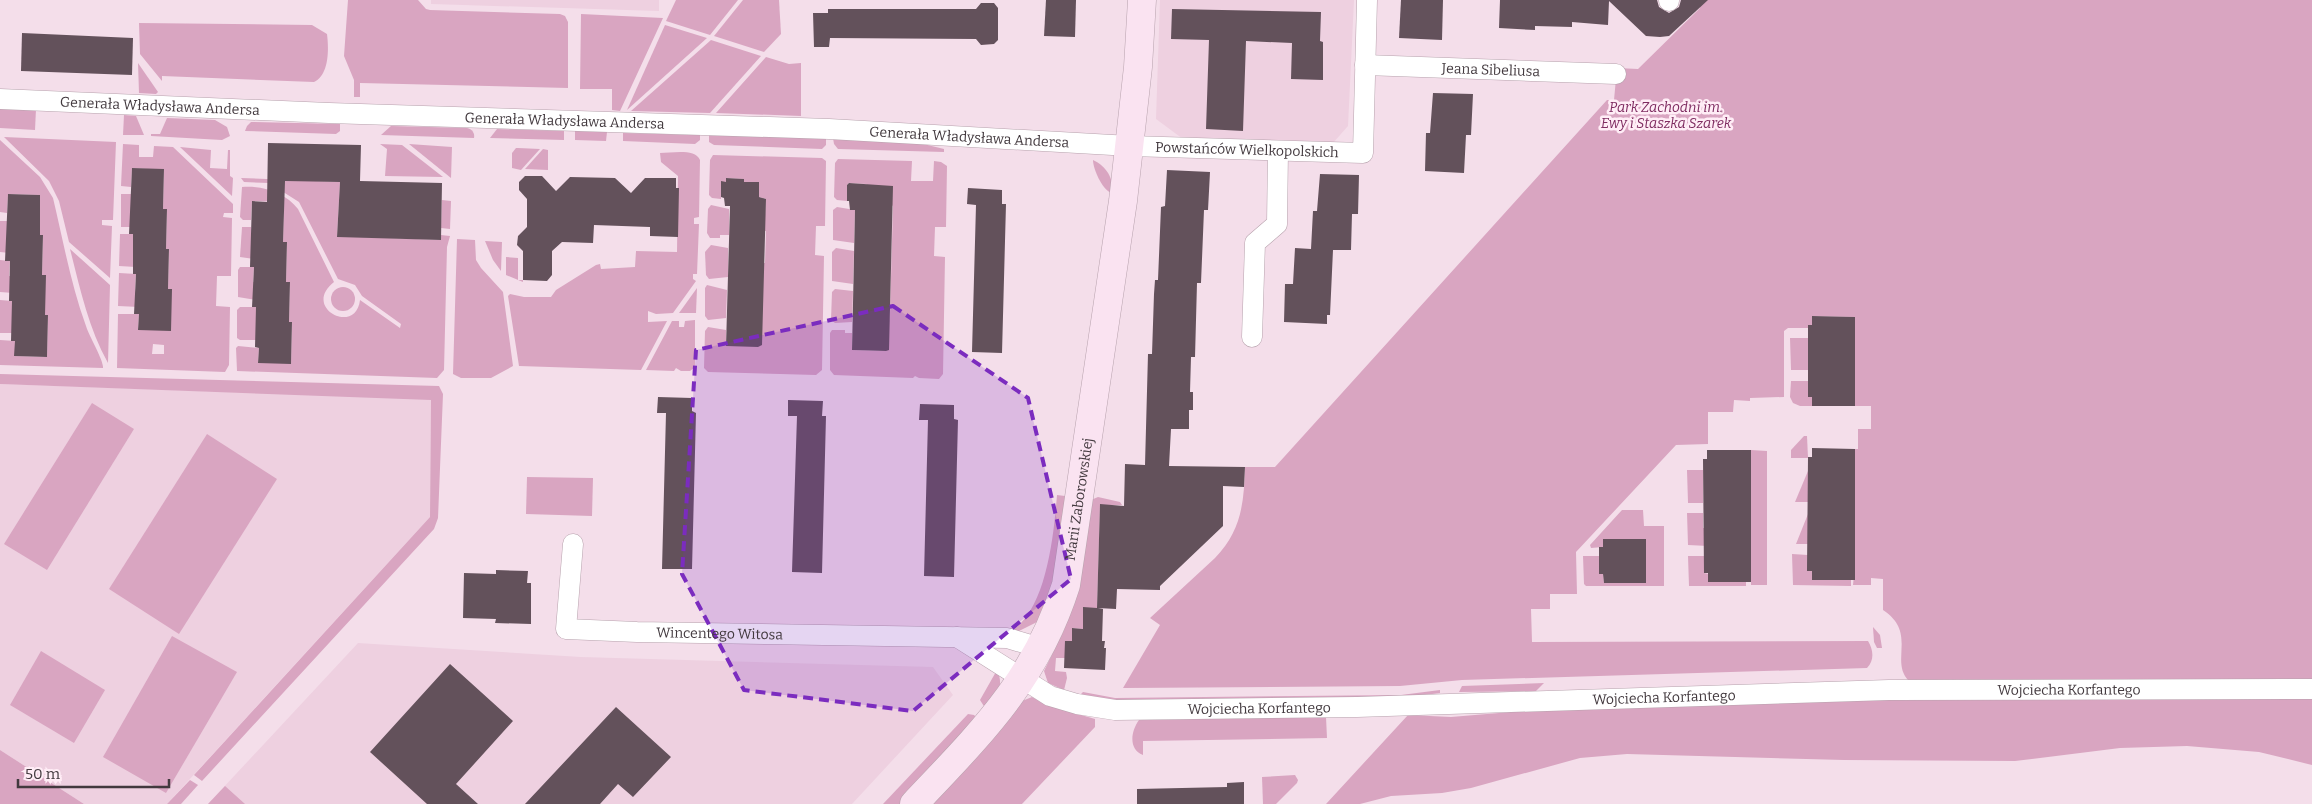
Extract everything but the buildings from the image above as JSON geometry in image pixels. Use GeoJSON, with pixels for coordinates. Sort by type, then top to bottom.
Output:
{"type":"FeatureCollection","features":[{"type":"Feature","properties":{"kind":"street","name":"Marii Zaborowskiej"},"geometry":{"type":"LineString","coordinates":[[914,804],[991,722],[1023,678],[1056,618],[1066,586],[1072,556],[1130,146],[1142,0]]}},
{"type":"Feature","properties":{"kind":"street"},"geometry":{"type":"LineString","coordinates":[[1365,65],[1367,0]]}},
{"type":"Feature","properties":{"kind":"street","name":"Powstańców Wielkopolskich"},"geometry":{"type":"LineString","coordinates":[[1130,146],[1363,153],[1365,65]]}},
{"type":"Feature","properties":{"kind":"street","name":"Jeana Sibeliusa"},"geometry":{"type":"LineString","coordinates":[[1365,65],[1616,74]]}},
{"type":"Feature","properties":{"kind":"street","name":"Generała Władysława Andersa"},"geometry":{"type":"LineString","coordinates":[[0,99],[329,113],[829,129],[1130,146]]}},
{"type":"Feature","properties":{"kind":"street"},"geometry":{"type":"LineString","coordinates":[[1252,337],[1255,243],[1277,224],[1278,151]]}},
{"type":"Feature","properties":{"kind":"street","name":"Wincentego Witosa"},"geometry":{"type":"LineString","coordinates":[[573,544],[566,629],[637,632],[1007,638],[1041,648]]}},
{"type":"Feature","properties":{"kind":"street"},"geometry":{"type":"LineString","coordinates":[[957,637],[1023,678]]}},
{"type":"Feature","properties":{"kind":"street","name":"Wojciecha Korfantego"},"geometry":{"type":"LineString","coordinates":[[1023,678],[1058,698],[1077,704],[1116,710],[1357,707],[1889,690],[2312,689]]}},
{"type":"Feature","properties":{"kind":"highlighted area"},"geometry":{"type":"Polygon","coordinates":[[[893,306],[1028,398],[1071,579],[913,711],[744,690],[682,574],[696,350],[893,306]]]}},
{"type":"Feature","properties":{"kind":"shaded area"},"geometry":{"type":"Polygon","coordinates":[[[431,0],[659,0],[659,11],[431,4],[431,0]]]}},
{"type":"Feature","properties":{"kind":"shaded area"},"geometry":{"type":"Polygon","coordinates":[[[1160,0],[1354,0],[1348,126],[1333,143],[1183,139],[1156,119],[1160,0]]]}},
{"type":"Feature","properties":{"kind":"shaded area"},"geometry":{"type":"Polygon","coordinates":[[[0,384],[431,399],[430,517],[167,804],[84,804],[0,750],[0,384]]]}},
{"type":"Feature","properties":{"kind":"shaded area"},"geometry":{"type":"Polygon","coordinates":[[[358,643],[581,657],[933,667],[953,695],[852,804],[208,804],[358,643]]]}},
{"type":"Feature","properties":{"kind":"green space"},"geometry":{"type":"Polygon","coordinates":[[[348,0],[418,0],[426,9],[430,10],[560,14],[565,16],[568,22],[568,88],[360,83],[360,97],[354,97],[354,80],[344,56],[348,0]]]}},
{"type":"Feature","properties":{"kind":"green space"},"geometry":{"type":"Polygon","coordinates":[[[676,0],[738,0],[710,35],[666,21],[676,0]]]}},
{"type":"Feature","properties":{"kind":"green space"},"geometry":{"type":"Polygon","coordinates":[[[743,0],[779,0],[781,34],[764,52],[714,36],[743,0]]]}},
{"type":"Feature","properties":{"kind":"green space","name":"Park Zachodni im. Ewy i Staszka Szarek"},"geometry":{"type":"Polygon","coordinates":[[[1700,0],[2312,0],[2312,682],[1909,681],[1901,665],[1901,637],[1899,628],[1883,610],[1883,579],[1871,578],[1871,585],[1853,585],[1855,565],[1855,449],[1858,449],[1858,429],[1871,429],[1871,406],[1855,406],[1855,391],[1851,391],[1855,376],[1855,347],[1851,346],[1855,332],[1855,317],[1813,316],[1812,325],[1808,326],[1808,328],[1788,328],[1784,331],[1784,397],[1750,398],[1750,401],[1734,400],[1733,412],[1708,412],[1708,444],[1676,445],[1576,552],[1577,594],[1550,594],[1550,609],[1531,609],[1532,642],[1868,641],[1872,654],[1870,665],[1867,668],[1462,680],[1400,686],[1123,688],[1160,625],[1150,618],[1215,558],[1231,538],[1242,505],[1245,467],[1275,467],[1607,100],[1614,100],[1617,68],[1638,69],[1700,8],[1700,0]]]}},
{"type":"Feature","properties":{"kind":"green space"},"geometry":{"type":"Polygon","coordinates":[[[581,14],[663,18],[620,111],[612,110],[612,89],[580,89],[581,14]]]}},
{"type":"Feature","properties":{"kind":"green space"},"geometry":{"type":"Polygon","coordinates":[[[139,23],[312,25],[327,34],[327,61],[323,74],[314,82],[162,76],[162,81],[140,54],[139,23]]]}},
{"type":"Feature","properties":{"kind":"green space"},"geometry":{"type":"Polygon","coordinates":[[[665,25],[707,38],[627,110],[665,25]]]}},
{"type":"Feature","properties":{"kind":"green space"},"geometry":{"type":"Polygon","coordinates":[[[711,40],[761,56],[710,113],[631,111],[711,40]]]}},
{"type":"Feature","properties":{"kind":"green space"},"geometry":{"type":"Polygon","coordinates":[[[766,57],[789,64],[801,63],[801,116],[716,113],[766,57]]]}},
{"type":"Feature","properties":{"kind":"green space"},"geometry":{"type":"Polygon","coordinates":[[[138,63],[158,92],[156,94],[139,93],[138,63]]]}},
{"type":"Feature","properties":{"kind":"green space"},"geometry":{"type":"Polygon","coordinates":[[[0,108],[36,109],[35,130],[0,128],[0,108]]]}},
{"type":"Feature","properties":{"kind":"green space"},"geometry":{"type":"Polygon","coordinates":[[[124,115],[136,116],[144,135],[123,135],[124,115]]]}},
{"type":"Feature","properties":{"kind":"green space"},"geometry":{"type":"Polygon","coordinates":[[[167,118],[215,120],[227,127],[230,136],[222,140],[151,136],[151,134],[160,134],[167,118]]]}},
{"type":"Feature","properties":{"kind":"green space"},"geometry":{"type":"Polygon","coordinates":[[[251,122],[340,124],[340,131],[336,134],[245,131],[251,122]]]}},
{"type":"Feature","properties":{"kind":"green space"},"geometry":{"type":"Polygon","coordinates":[[[391,126],[467,128],[473,132],[474,138],[381,135],[391,126]]]}},
{"type":"Feature","properties":{"kind":"green space"},"geometry":{"type":"Polygon","coordinates":[[[497,129],[564,131],[564,140],[490,138],[497,129]]]}},
{"type":"Feature","properties":{"kind":"green space"},"geometry":{"type":"Polygon","coordinates":[[[575,131],[607,132],[606,141],[575,140],[575,131]]]}},
{"type":"Feature","properties":{"kind":"green space"},"geometry":{"type":"Polygon","coordinates":[[[623,133],[700,135],[700,140],[695,144],[623,141],[623,133]]]}},
{"type":"Feature","properties":{"kind":"green space"},"geometry":{"type":"Polygon","coordinates":[[[709,135],[826,138],[826,145],[822,149],[714,145],[709,142],[709,135]]]}},
{"type":"Feature","properties":{"kind":"green space"},"geometry":{"type":"Polygon","coordinates":[[[4,137],[116,142],[113,220],[102,220],[102,225],[112,226],[110,278],[69,242],[59,201],[49,181],[4,137]]]}},
{"type":"Feature","properties":{"kind":"green space"},"geometry":{"type":"Polygon","coordinates":[[[833,138],[911,141],[944,149],[944,152],[838,149],[834,144],[833,138]]]}},
{"type":"Feature","properties":{"kind":"green space"},"geometry":{"type":"Polygon","coordinates":[[[0,140],[40,177],[53,198],[76,295],[103,368],[0,365],[0,340],[15,341],[15,356],[47,357],[48,315],[45,315],[42,275],[43,236],[40,235],[40,195],[8,194],[7,213],[0,212],[0,140]]]}},
{"type":"Feature","properties":{"kind":"green space"},"geometry":{"type":"Polygon","coordinates":[[[123,144],[139,145],[139,157],[153,157],[154,146],[173,147],[233,204],[233,213],[224,213],[223,217],[232,218],[231,276],[217,276],[216,306],[230,307],[229,365],[225,372],[117,368],[118,314],[139,314],[138,329],[168,289],[169,250],[166,249],[167,209],[163,209],[164,170],[132,168],[131,187],[121,186],[123,144]],[[153,344],[152,354],[164,354],[164,345],[153,344]]]}},
{"type":"Feature","properties":{"kind":"green space"},"geometry":{"type":"Polygon","coordinates":[[[380,144],[402,145],[443,177],[385,176],[387,149],[380,144]]]}},
{"type":"Feature","properties":{"kind":"green space"},"geometry":{"type":"Polygon","coordinates":[[[409,144],[452,147],[451,178],[409,144]]]}},
{"type":"Feature","properties":{"kind":"green space"},"geometry":{"type":"Polygon","coordinates":[[[180,147],[211,150],[210,168],[227,169],[228,150],[230,150],[230,176],[233,178],[232,196],[180,147]]]}},
{"type":"Feature","properties":{"kind":"green space"},"geometry":{"type":"Polygon","coordinates":[[[516,148],[540,149],[521,170],[512,168],[512,153],[516,148]]]}},
{"type":"Feature","properties":{"kind":"green space"},"geometry":{"type":"Polygon","coordinates":[[[543,149],[548,150],[548,170],[525,169],[543,149]]]}},
{"type":"Feature","properties":{"kind":"green space"},"geometry":{"type":"Polygon","coordinates":[[[660,153],[688,153],[697,156],[700,160],[699,217],[694,218],[694,224],[699,224],[697,274],[693,274],[693,279],[696,281],[673,313],[656,314],[648,311],[648,322],[667,321],[641,370],[519,366],[508,296],[510,294],[524,297],[551,297],[556,290],[596,265],[600,264],[601,269],[635,267],[636,251],[677,252],[678,176],[661,162],[660,153]]]}},
{"type":"Feature","properties":{"kind":"green space"},"geometry":{"type":"Polygon","coordinates":[[[713,155],[822,158],[826,161],[825,226],[816,226],[815,255],[824,256],[822,370],[816,375],[708,372],[704,368],[705,331],[708,327],[726,330],[726,346],[762,345],[762,263],[765,263],[766,199],[759,197],[759,182],[744,182],[744,179],[727,178],[726,182],[721,182],[721,199],[712,198],[709,195],[710,160],[713,155]]]}},
{"type":"Feature","properties":{"kind":"green space"},"geometry":{"type":"Polygon","coordinates":[[[838,159],[912,161],[911,181],[933,181],[934,161],[941,162],[947,166],[946,227],[935,227],[934,256],[945,257],[943,374],[939,379],[915,376],[913,378],[834,375],[830,370],[830,333],[832,330],[845,330],[845,333],[852,333],[852,350],[885,351],[890,313],[893,206],[866,184],[849,183],[847,185],[847,201],[837,200],[834,197],[835,163],[838,159]]]}},
{"type":"Feature","properties":{"kind":"green space"},"geometry":{"type":"Polygon","coordinates":[[[1093,160],[1102,166],[1108,174],[1112,183],[1111,193],[1104,187],[1099,178],[1093,160]]]}},
{"type":"Feature","properties":{"kind":"green space"},"geometry":{"type":"Polygon","coordinates":[[[241,178],[340,182],[337,236],[441,240],[441,235],[450,236],[447,247],[444,370],[437,378],[237,371],[236,348],[238,346],[259,348],[258,362],[291,363],[290,282],[286,282],[287,242],[283,242],[284,202],[252,201],[251,220],[243,220],[240,217],[242,187],[258,187],[273,191],[293,203],[298,209],[334,282],[325,292],[324,301],[327,309],[341,317],[350,316],[356,311],[360,300],[400,328],[401,324],[362,296],[355,285],[338,279],[299,202],[269,183],[244,182],[241,178]]]}},
{"type":"Feature","properties":{"kind":"green space"},"geometry":{"type":"Polygon","coordinates":[[[121,194],[131,194],[134,227],[121,227],[121,194]]]}},
{"type":"Feature","properties":{"kind":"green space"},"geometry":{"type":"Polygon","coordinates":[[[442,200],[451,201],[450,229],[441,228],[442,200]]]}},
{"type":"Feature","properties":{"kind":"green space"},"geometry":{"type":"Polygon","coordinates":[[[711,205],[729,209],[729,235],[720,235],[720,238],[710,238],[707,233],[708,209],[711,205]]]}},
{"type":"Feature","properties":{"kind":"green space"},"geometry":{"type":"Polygon","coordinates":[[[837,207],[855,210],[854,243],[833,240],[833,210],[837,207]]]}},
{"type":"Feature","properties":{"kind":"green space"},"geometry":{"type":"Polygon","coordinates":[[[0,221],[7,221],[10,253],[0,252],[0,221]]]}},
{"type":"Feature","properties":{"kind":"green space"},"geometry":{"type":"Polygon","coordinates":[[[242,227],[251,227],[254,259],[240,257],[242,227]]]}},
{"type":"Feature","properties":{"kind":"green space"},"geometry":{"type":"Polygon","coordinates":[[[120,234],[133,234],[136,267],[119,266],[120,234]]]}},
{"type":"Feature","properties":{"kind":"green space"},"geometry":{"type":"Polygon","coordinates":[[[457,239],[475,240],[476,260],[503,292],[513,366],[491,378],[461,378],[453,374],[457,239]]]}},
{"type":"Feature","properties":{"kind":"green space"},"geometry":{"type":"Polygon","coordinates":[[[485,241],[502,242],[501,271],[493,260],[485,241]]]}},
{"type":"Feature","properties":{"kind":"green space"},"geometry":{"type":"Polygon","coordinates":[[[711,245],[728,248],[728,277],[709,279],[706,275],[705,252],[711,245]]]}},
{"type":"Feature","properties":{"kind":"green space"},"geometry":{"type":"Polygon","coordinates":[[[836,248],[854,251],[853,284],[832,281],[832,252],[836,248]]]}},
{"type":"Feature","properties":{"kind":"green space"},"geometry":{"type":"Polygon","coordinates":[[[70,249],[110,285],[108,363],[90,321],[70,249]]]}},
{"type":"Feature","properties":{"kind":"green space"},"geometry":{"type":"Polygon","coordinates":[[[506,257],[518,258],[518,280],[506,275],[506,257]]]}},
{"type":"Feature","properties":{"kind":"green space"},"geometry":{"type":"Polygon","coordinates":[[[0,260],[10,261],[9,276],[13,276],[13,293],[0,292],[0,260]]]}},
{"type":"Feature","properties":{"kind":"green space"},"geometry":{"type":"Polygon","coordinates":[[[240,267],[254,267],[253,282],[257,283],[256,300],[238,297],[238,270],[240,267]]]}},
{"type":"Feature","properties":{"kind":"green space"},"geometry":{"type":"Polygon","coordinates":[[[119,273],[136,274],[135,289],[139,307],[118,306],[119,273]]]}},
{"type":"Feature","properties":{"kind":"green space"},"geometry":{"type":"Polygon","coordinates":[[[707,285],[727,290],[726,318],[708,320],[705,316],[705,288],[707,285]]]}},
{"type":"Feature","properties":{"kind":"green space"},"geometry":{"type":"Polygon","coordinates":[[[338,287],[348,287],[355,294],[355,304],[348,311],[338,311],[331,304],[331,294],[338,287]]]}},
{"type":"Feature","properties":{"kind":"green space"},"geometry":{"type":"Polygon","coordinates":[[[697,288],[696,313],[679,313],[697,288]]]}},
{"type":"Feature","properties":{"kind":"green space"},"geometry":{"type":"Polygon","coordinates":[[[835,289],[853,291],[852,322],[835,323],[831,320],[832,292],[835,289]]]}},
{"type":"Feature","properties":{"kind":"green space"},"geometry":{"type":"Polygon","coordinates":[[[0,300],[12,301],[15,333],[0,333],[0,300]]]}},
{"type":"Feature","properties":{"kind":"green space"},"geometry":{"type":"Polygon","coordinates":[[[240,307],[256,307],[259,340],[240,340],[237,338],[237,310],[240,307]]]}},
{"type":"Feature","properties":{"kind":"green space"},"geometry":{"type":"Polygon","coordinates":[[[695,320],[695,367],[690,371],[681,371],[676,368],[674,371],[646,370],[672,321],[679,321],[679,327],[684,327],[685,321],[695,320]]]}},
{"type":"Feature","properties":{"kind":"green space"},"geometry":{"type":"Polygon","coordinates":[[[1790,338],[1808,338],[1808,352],[1812,352],[1812,370],[1791,370],[1790,338]]]}},
{"type":"Feature","properties":{"kind":"green space"},"geometry":{"type":"Polygon","coordinates":[[[0,374],[439,386],[443,394],[438,518],[434,529],[202,781],[194,775],[430,517],[431,400],[0,384],[0,374]]]}},
{"type":"Feature","properties":{"kind":"green space"},"geometry":{"type":"Polygon","coordinates":[[[1791,381],[1808,381],[1808,396],[1812,397],[1812,406],[1800,406],[1793,403],[1790,397],[1791,381]]]}},
{"type":"Feature","properties":{"kind":"green space"},"geometry":{"type":"Polygon","coordinates":[[[92,403],[134,429],[47,570],[4,544],[92,403]]]}},
{"type":"Feature","properties":{"kind":"green space"},"geometry":{"type":"Polygon","coordinates":[[[207,434],[277,479],[179,634],[109,589],[207,434]]]}},
{"type":"Feature","properties":{"kind":"green space"},"geometry":{"type":"Polygon","coordinates":[[[1804,436],[1807,436],[1808,458],[1791,458],[1791,450],[1804,436]]]}},
{"type":"Feature","properties":{"kind":"green space"},"geometry":{"type":"Polygon","coordinates":[[[1751,450],[1767,451],[1767,585],[1751,585],[1751,450]]]}},
{"type":"Feature","properties":{"kind":"green space"},"geometry":{"type":"Polygon","coordinates":[[[1687,470],[1703,470],[1703,503],[1688,503],[1687,470]]]}},
{"type":"Feature","properties":{"kind":"green space"},"geometry":{"type":"Polygon","coordinates":[[[1808,471],[1808,502],[1795,502],[1808,471]]]}},
{"type":"Feature","properties":{"kind":"green space"},"geometry":{"type":"Polygon","coordinates":[[[527,477],[593,478],[592,516],[526,514],[527,477]]]}},
{"type":"Feature","properties":{"kind":"green space"},"geometry":{"type":"Polygon","coordinates":[[[1057,495],[1065,496],[1069,499],[1055,584],[1037,622],[1019,631],[1011,631],[1023,621],[1033,606],[1041,588],[1051,549],[1057,495]]]}},
{"type":"Feature","properties":{"kind":"green space"},"geometry":{"type":"Polygon","coordinates":[[[1098,497],[1120,502],[1122,505],[1100,505],[1097,608],[1083,608],[1083,629],[1073,628],[1072,641],[1065,641],[1065,658],[1056,658],[1055,671],[1066,672],[1067,678],[1064,690],[1048,683],[1044,671],[1064,630],[1075,600],[1091,500],[1098,497]]]}},
{"type":"Feature","properties":{"kind":"green space"},"geometry":{"type":"Polygon","coordinates":[[[1622,510],[1643,510],[1644,526],[1664,526],[1664,586],[1586,586],[1584,584],[1583,556],[1599,556],[1599,574],[1603,574],[1604,583],[1646,583],[1646,569],[1642,568],[1646,539],[1604,539],[1603,547],[1591,548],[1590,545],[1622,510]]]}},
{"type":"Feature","properties":{"kind":"green space"},"geometry":{"type":"Polygon","coordinates":[[[1687,513],[1703,513],[1703,528],[1708,528],[1708,546],[1688,545],[1687,513]]]}},
{"type":"Feature","properties":{"kind":"green space"},"geometry":{"type":"Polygon","coordinates":[[[1808,514],[1812,544],[1796,544],[1808,514]]]}},
{"type":"Feature","properties":{"kind":"green space"},"geometry":{"type":"Polygon","coordinates":[[[1792,554],[1808,555],[1808,571],[1812,571],[1812,580],[1851,580],[1851,586],[1793,585],[1792,554]]]}},
{"type":"Feature","properties":{"kind":"green space"},"geometry":{"type":"Polygon","coordinates":[[[1688,556],[1704,556],[1704,573],[1746,582],[1746,586],[1689,586],[1688,556]]]}},
{"type":"Feature","properties":{"kind":"green space"},"geometry":{"type":"Polygon","coordinates":[[[1873,627],[1880,635],[1882,648],[1877,648],[1874,642],[1873,627]]]}},
{"type":"Feature","properties":{"kind":"green space"},"geometry":{"type":"Polygon","coordinates":[[[172,636],[237,672],[166,793],[103,757],[172,636]]]}},
{"type":"Feature","properties":{"kind":"green space"},"geometry":{"type":"Polygon","coordinates":[[[41,651],[105,690],[74,743],[10,705],[41,651]]]}},
{"type":"Feature","properties":{"kind":"green space"},"geometry":{"type":"Polygon","coordinates":[[[997,670],[1000,687],[987,711],[980,700],[997,670]]]}},
{"type":"Feature","properties":{"kind":"green space"},"geometry":{"type":"Polygon","coordinates":[[[1544,683],[1536,691],[1459,692],[1462,686],[1544,683]]]}},
{"type":"Feature","properties":{"kind":"green space"},"geometry":{"type":"Polygon","coordinates":[[[1440,690],[1440,693],[1402,698],[1115,701],[1080,695],[1083,692],[1115,698],[1401,695],[1440,690]]]}},
{"type":"Feature","properties":{"kind":"green space"},"geometry":{"type":"Polygon","coordinates":[[[2312,695],[2312,765],[2259,752],[2187,746],[2120,748],[2015,761],[1844,760],[1627,754],[1580,758],[1471,788],[1442,793],[1391,796],[1360,804],[1326,804],[1408,715],[1451,717],[1535,710],[1916,698],[2312,695]]]}},
{"type":"Feature","properties":{"kind":"green space"},"geometry":{"type":"Polygon","coordinates":[[[1032,697],[1047,705],[1095,719],[1095,727],[1022,804],[927,804],[1022,701],[1032,697]]]}},
{"type":"Feature","properties":{"kind":"green space"},"geometry":{"type":"Polygon","coordinates":[[[968,714],[974,715],[979,720],[901,804],[883,804],[968,714]]]}},
{"type":"Feature","properties":{"kind":"green space"},"geometry":{"type":"Polygon","coordinates":[[[1326,717],[1327,738],[1143,741],[1143,755],[1135,749],[1132,739],[1134,729],[1139,720],[1326,717]]]}},
{"type":"Feature","properties":{"kind":"green space"},"geometry":{"type":"Polygon","coordinates":[[[0,750],[84,804],[0,804],[0,750]]]}},
{"type":"Feature","properties":{"kind":"green space"},"geometry":{"type":"Polygon","coordinates":[[[1295,775],[1298,780],[1297,783],[1276,804],[1263,804],[1262,777],[1295,775]]]}},
{"type":"Feature","properties":{"kind":"green space"},"geometry":{"type":"Polygon","coordinates":[[[190,780],[198,785],[181,804],[167,804],[190,780]]]}},
{"type":"Feature","properties":{"kind":"green space"},"geometry":{"type":"Polygon","coordinates":[[[225,786],[245,804],[208,804],[225,786]]]}}]}
